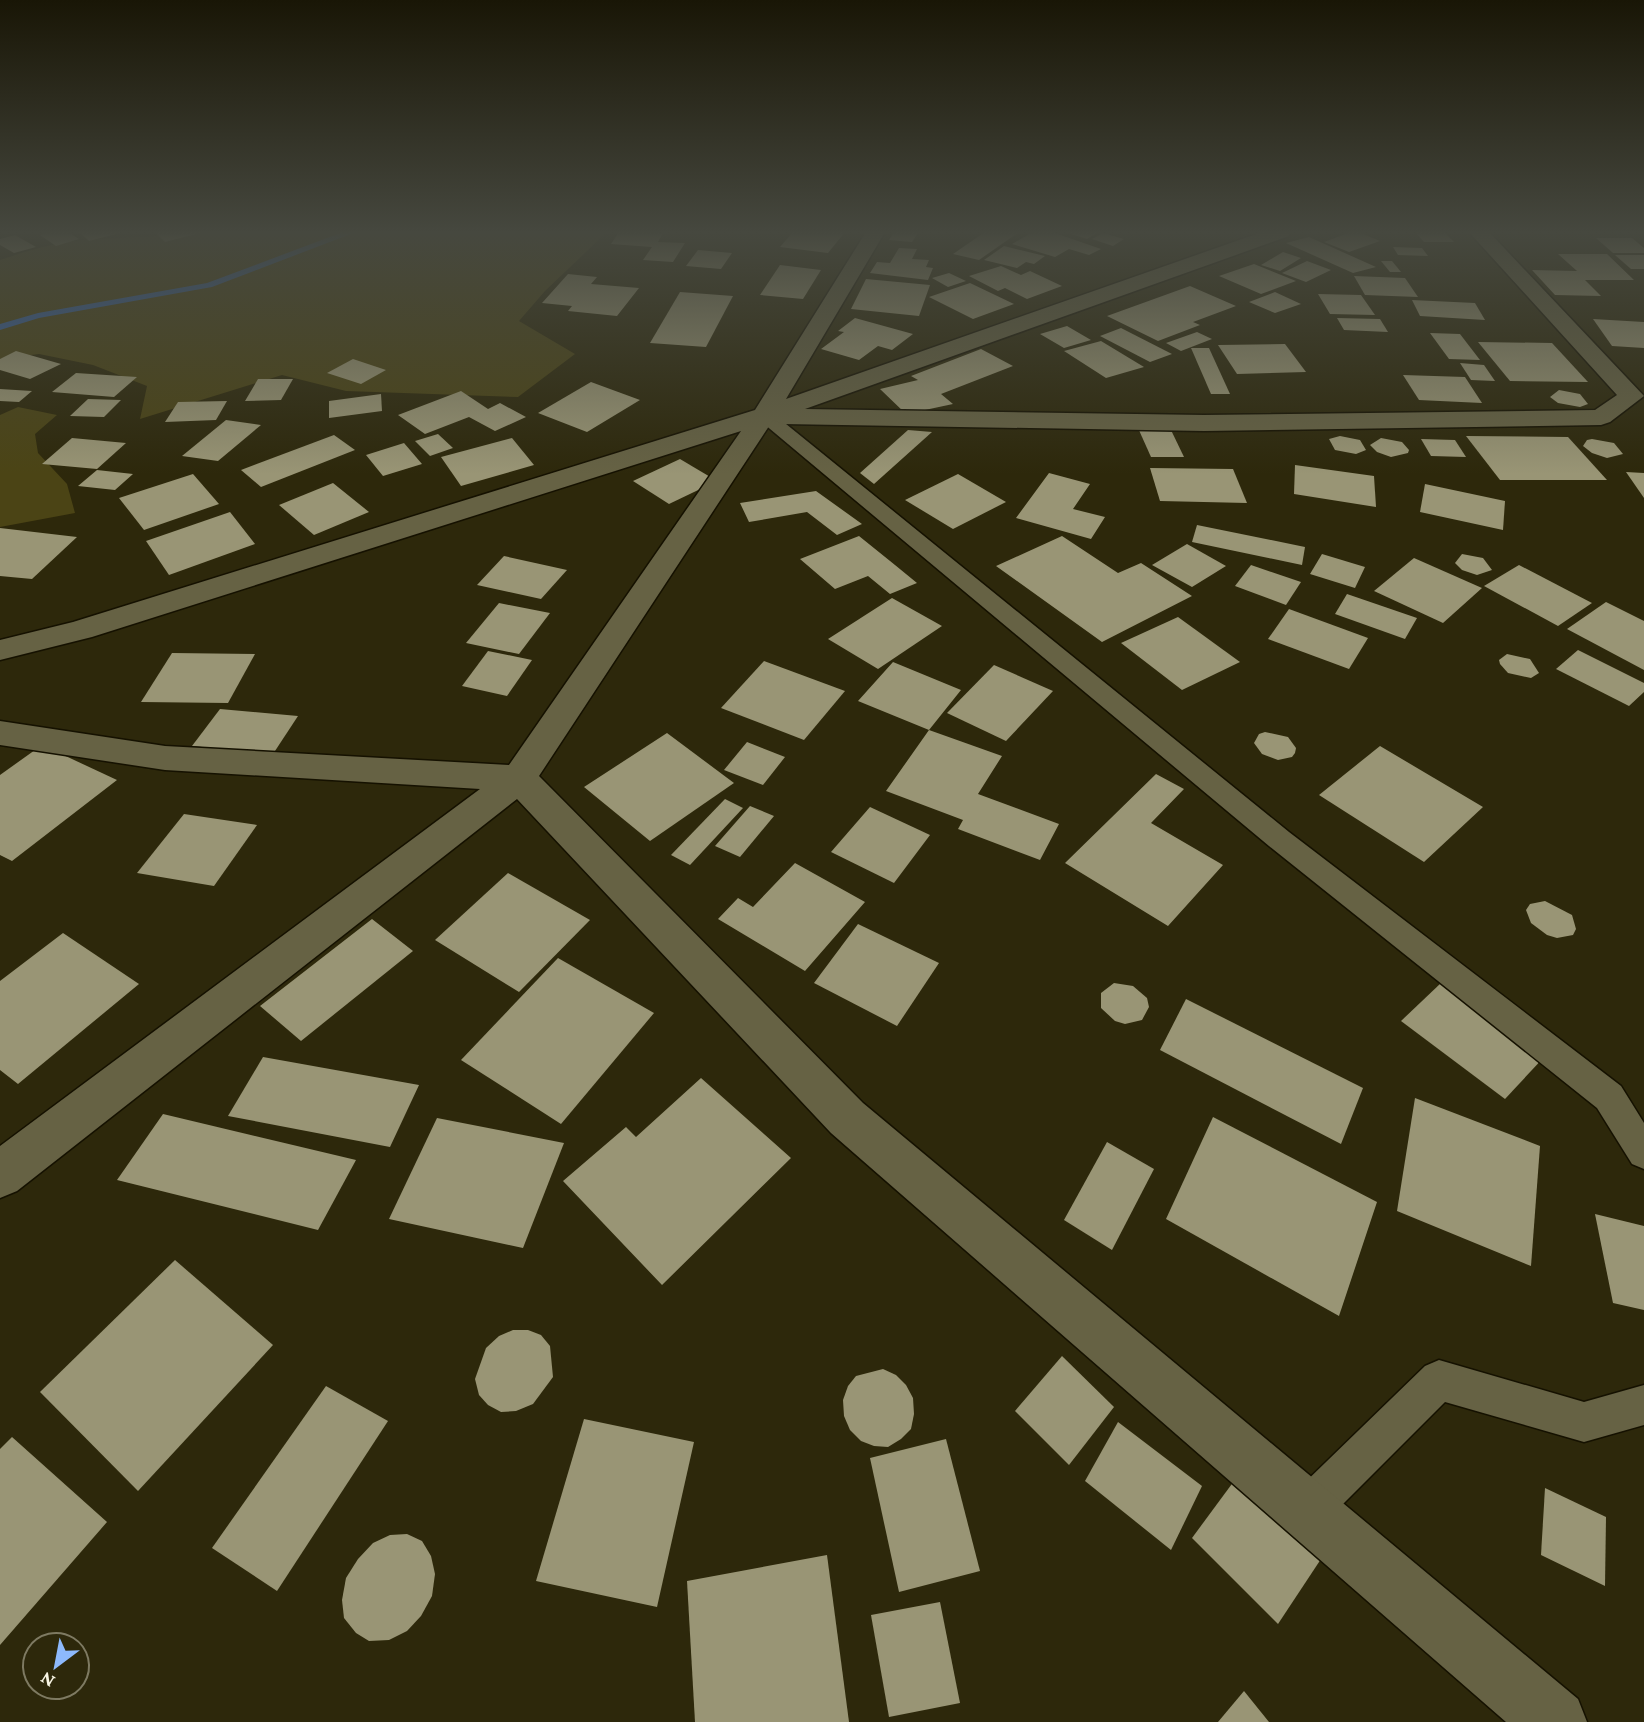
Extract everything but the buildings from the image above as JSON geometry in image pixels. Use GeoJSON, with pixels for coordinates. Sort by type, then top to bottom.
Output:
{"type":"FeatureCollection","features":[{"type":"Feature","properties":{"kind":"street"},"geometry":{"type":"LineString","coordinates":[[0,1175],[519,778],[764,415],[827,312]]}},
{"type":"Feature","properties":{"kind":"street"},"geometry":{"type":"LineString","coordinates":[[0,650],[81,630],[764,415],[1055,312]]}},
{"type":"Feature","properties":{"kind":"street"},"geometry":{"type":"LineString","coordinates":[[764,415],[1204,423],[1601,417],[1632,396],[1553,312]]}},
{"type":"Feature","properties":{"kind":"street"},"geometry":{"type":"LineString","coordinates":[[0,733],[165,758],[519,778],[846,1118],[1555,1722]]}},
{"type":"Feature","properties":{"kind":"lane"},"geometry":{"type":"LineString","coordinates":[[764,415],[1279,839],[1609,1097],[1644,1153]]}},
{"type":"Feature","properties":{"kind":"lane"},"geometry":{"type":"LineString","coordinates":[[1307,1510],[1439,1380],[1584,1422],[1644,1405]]}},
{"type":"Feature","properties":{"kind":"shaded area"},"geometry":{"type":"Polygon","coordinates":[[[0,312],[526,312],[519,321],[575,354],[518,397],[346,391],[282,375],[140,419],[147,386],[93,365],[39,354],[0,359],[0,312]]]}},
{"type":"Feature","properties":{"kind":"shaded area"},"geometry":{"type":"Polygon","coordinates":[[[18,407],[57,415],[35,434],[38,453],[67,484],[75,513],[0,527],[0,415],[18,407]]]}},
{"type":"Feature","properties":{"kind":"waterway"},"geometry":{"type":"LineString","coordinates":[[0,327],[58,312]]}}]}
